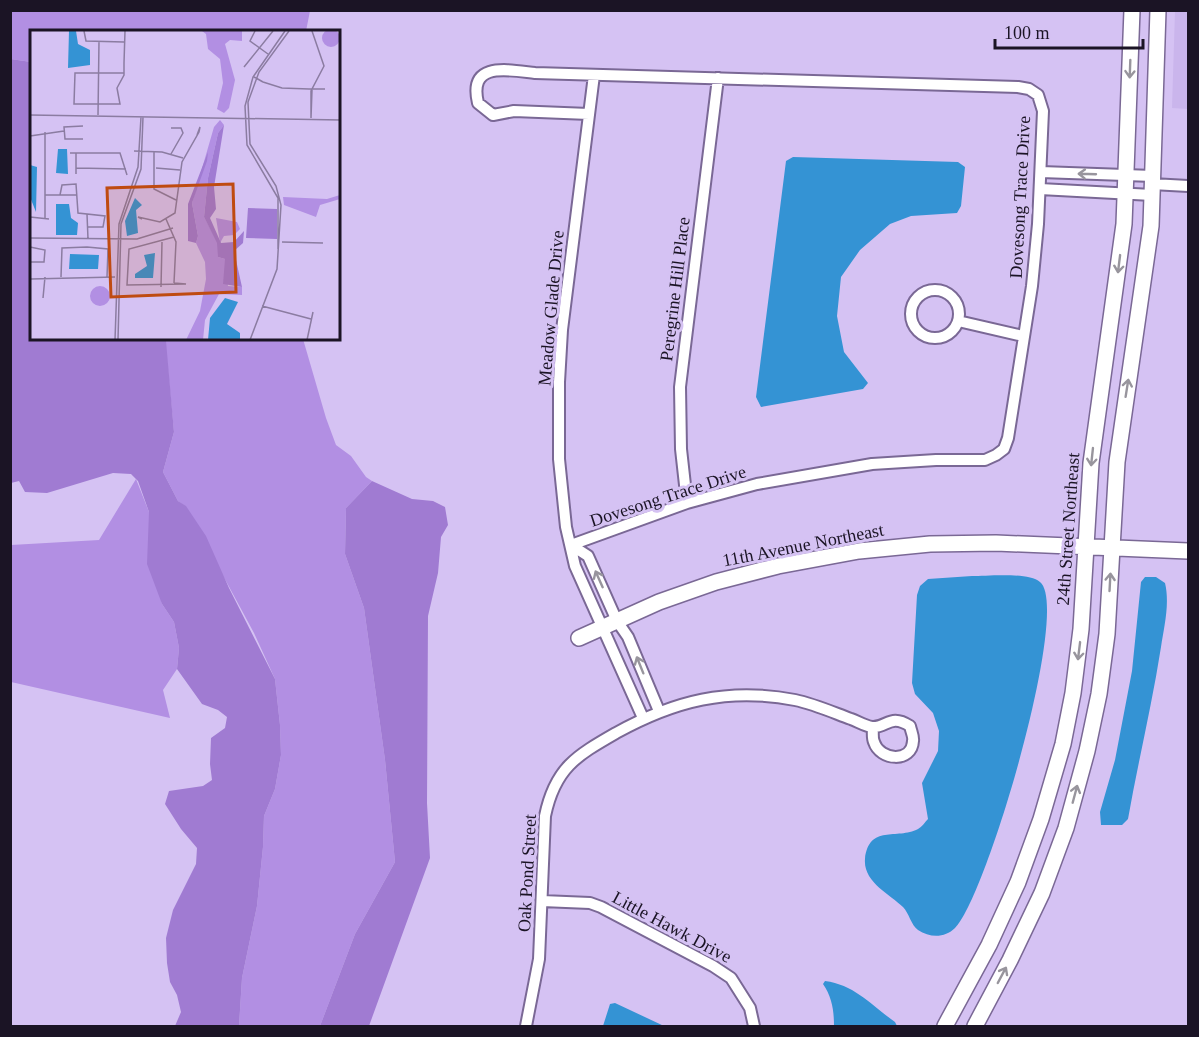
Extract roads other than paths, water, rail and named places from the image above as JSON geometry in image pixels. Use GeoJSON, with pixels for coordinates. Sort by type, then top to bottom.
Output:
{"type":"FeatureCollection","features":[{"type":"Feature","properties":{"kind":"street","name":"24th Street Northeast"},"geometry":{"type":"LineString","coordinates":[[945,1026],[990,945],[1017,882],[1041,819],[1063,744],[1073,693],[1082,629],[1091,463],[1099,395],[1115,302],[1126,193],[1132,10]]}},
{"type":"Feature","properties":{"kind":"street"},"geometry":{"type":"LineString","coordinates":[[975,1026],[1042,892],[1066,828],[1087,751],[1099,694],[1107,634],[1117,462],[1150,226],[1158,10]]}},
{"type":"Feature","properties":{"kind":"street","name":"Dovesong Trace Drive"},"geometry":{"type":"LineString","coordinates":[[572,545],[687,503],[757,484],[872,464],[985,460],[1004,448],[1008,438],[1032,286],[1040,189],[1043,111],[1038,95],[1029,89],[1018,87],[490,70],[477,84],[475,92],[477,103],[494,115],[514,111],[589,114]]}},
{"type":"Feature","properties":{"kind":"street","name":"Meadow Glade Drive"},"geometry":{"type":"LineString","coordinates":[[594,75],[562,330],[559,459],[566,527],[575,566],[644,718]]}},
{"type":"Feature","properties":{"kind":"street","name":"Peregrine Hill Place"},"geometry":{"type":"LineString","coordinates":[[687,503],[681,449],[680,387],[718,78]]}},
{"type":"Feature","properties":{"kind":"street"},"geometry":{"type":"LineString","coordinates":[[1041,172],[1126,175],[1152,185]]}},
{"type":"Feature","properties":{"kind":"street"},"geometry":{"type":"LineString","coordinates":[[1040,189],[1126,193],[1152,185],[1188,186]]}},
{"type":"Feature","properties":{"kind":"street"},"geometry":{"type":"LineString","coordinates":[[941,291],[954,299],[958,306],[958,321],[948,334],[941,337],[925,336],[914,325],[911,309],[919,296],[925,292],[941,291]]}},
{"type":"Feature","properties":{"kind":"street"},"geometry":{"type":"LineString","coordinates":[[958,321],[1023,336]]}},
{"type":"Feature","properties":{"kind":"street","name":"11th Avenue Northeast"},"geometry":{"type":"LineString","coordinates":[[579,638],[659,602],[716,582],[859,551],[930,544],[996,543],[1188,551]]}},
{"type":"Feature","properties":{"kind":"street"},"geometry":{"type":"LineString","coordinates":[[572,545],[588,556],[617,621],[628,638],[659,711]]}},
{"type":"Feature","properties":{"kind":"street","name":"Oak Pond Street"},"geometry":{"type":"LineString","coordinates":[[526,1026],[539,959],[545,816],[549,796],[560,775],[578,756],[659,711],[700,699],[735,695],[764,695],[796,700],[873,727]]}},
{"type":"Feature","properties":{"kind":"street","name":"Little Hawk Drive"},"geometry":{"type":"LineString","coordinates":[[542,901],[590,903],[601,907],[713,966],[732,978],[750,1008],[754,1026]]}},
{"type":"Feature","properties":{"kind":"water"},"geometry":{"type":"Polygon","coordinates":[[[793,157],[958,162],[965,167],[961,206],[957,213],[911,216],[890,224],[860,250],[841,277],[837,316],[844,352],[868,383],[863,389],[761,407],[756,397],[786,161],[793,157]]]}},
{"type":"Feature","properties":{"kind":"water"},"geometry":{"type":"Polygon","coordinates":[[[1017,576],[1040,582],[1047,603],[1045,643],[1021,754],[986,865],[969,906],[955,928],[947,934],[932,936],[916,928],[903,907],[878,887],[868,874],[865,859],[872,841],[878,837],[910,832],[919,828],[928,819],[922,783],[938,751],[939,731],[933,713],[915,694],[912,683],[917,595],[920,586],[928,579],[1017,576]]]}},
{"type":"Feature","properties":{"kind":"water"},"geometry":{"type":"Polygon","coordinates":[[[1145,577],[1156,577],[1165,583],[1166,615],[1157,669],[1128,819],[1122,825],[1101,825],[1100,812],[1115,760],[1132,671],[1141,582],[1145,577]]]}},
{"type":"Feature","properties":{"kind":"water"},"geometry":{"type":"Polygon","coordinates":[[[825,981],[854,991],[895,1022],[897,1026],[834,1026],[832,1004],[823,984],[825,981]]]}},
{"type":"Feature","properties":{"kind":"water"},"geometry":{"type":"Polygon","coordinates":[[[615,1003],[664,1026],[603,1026],[610,1004],[615,1003]]]}}]}
